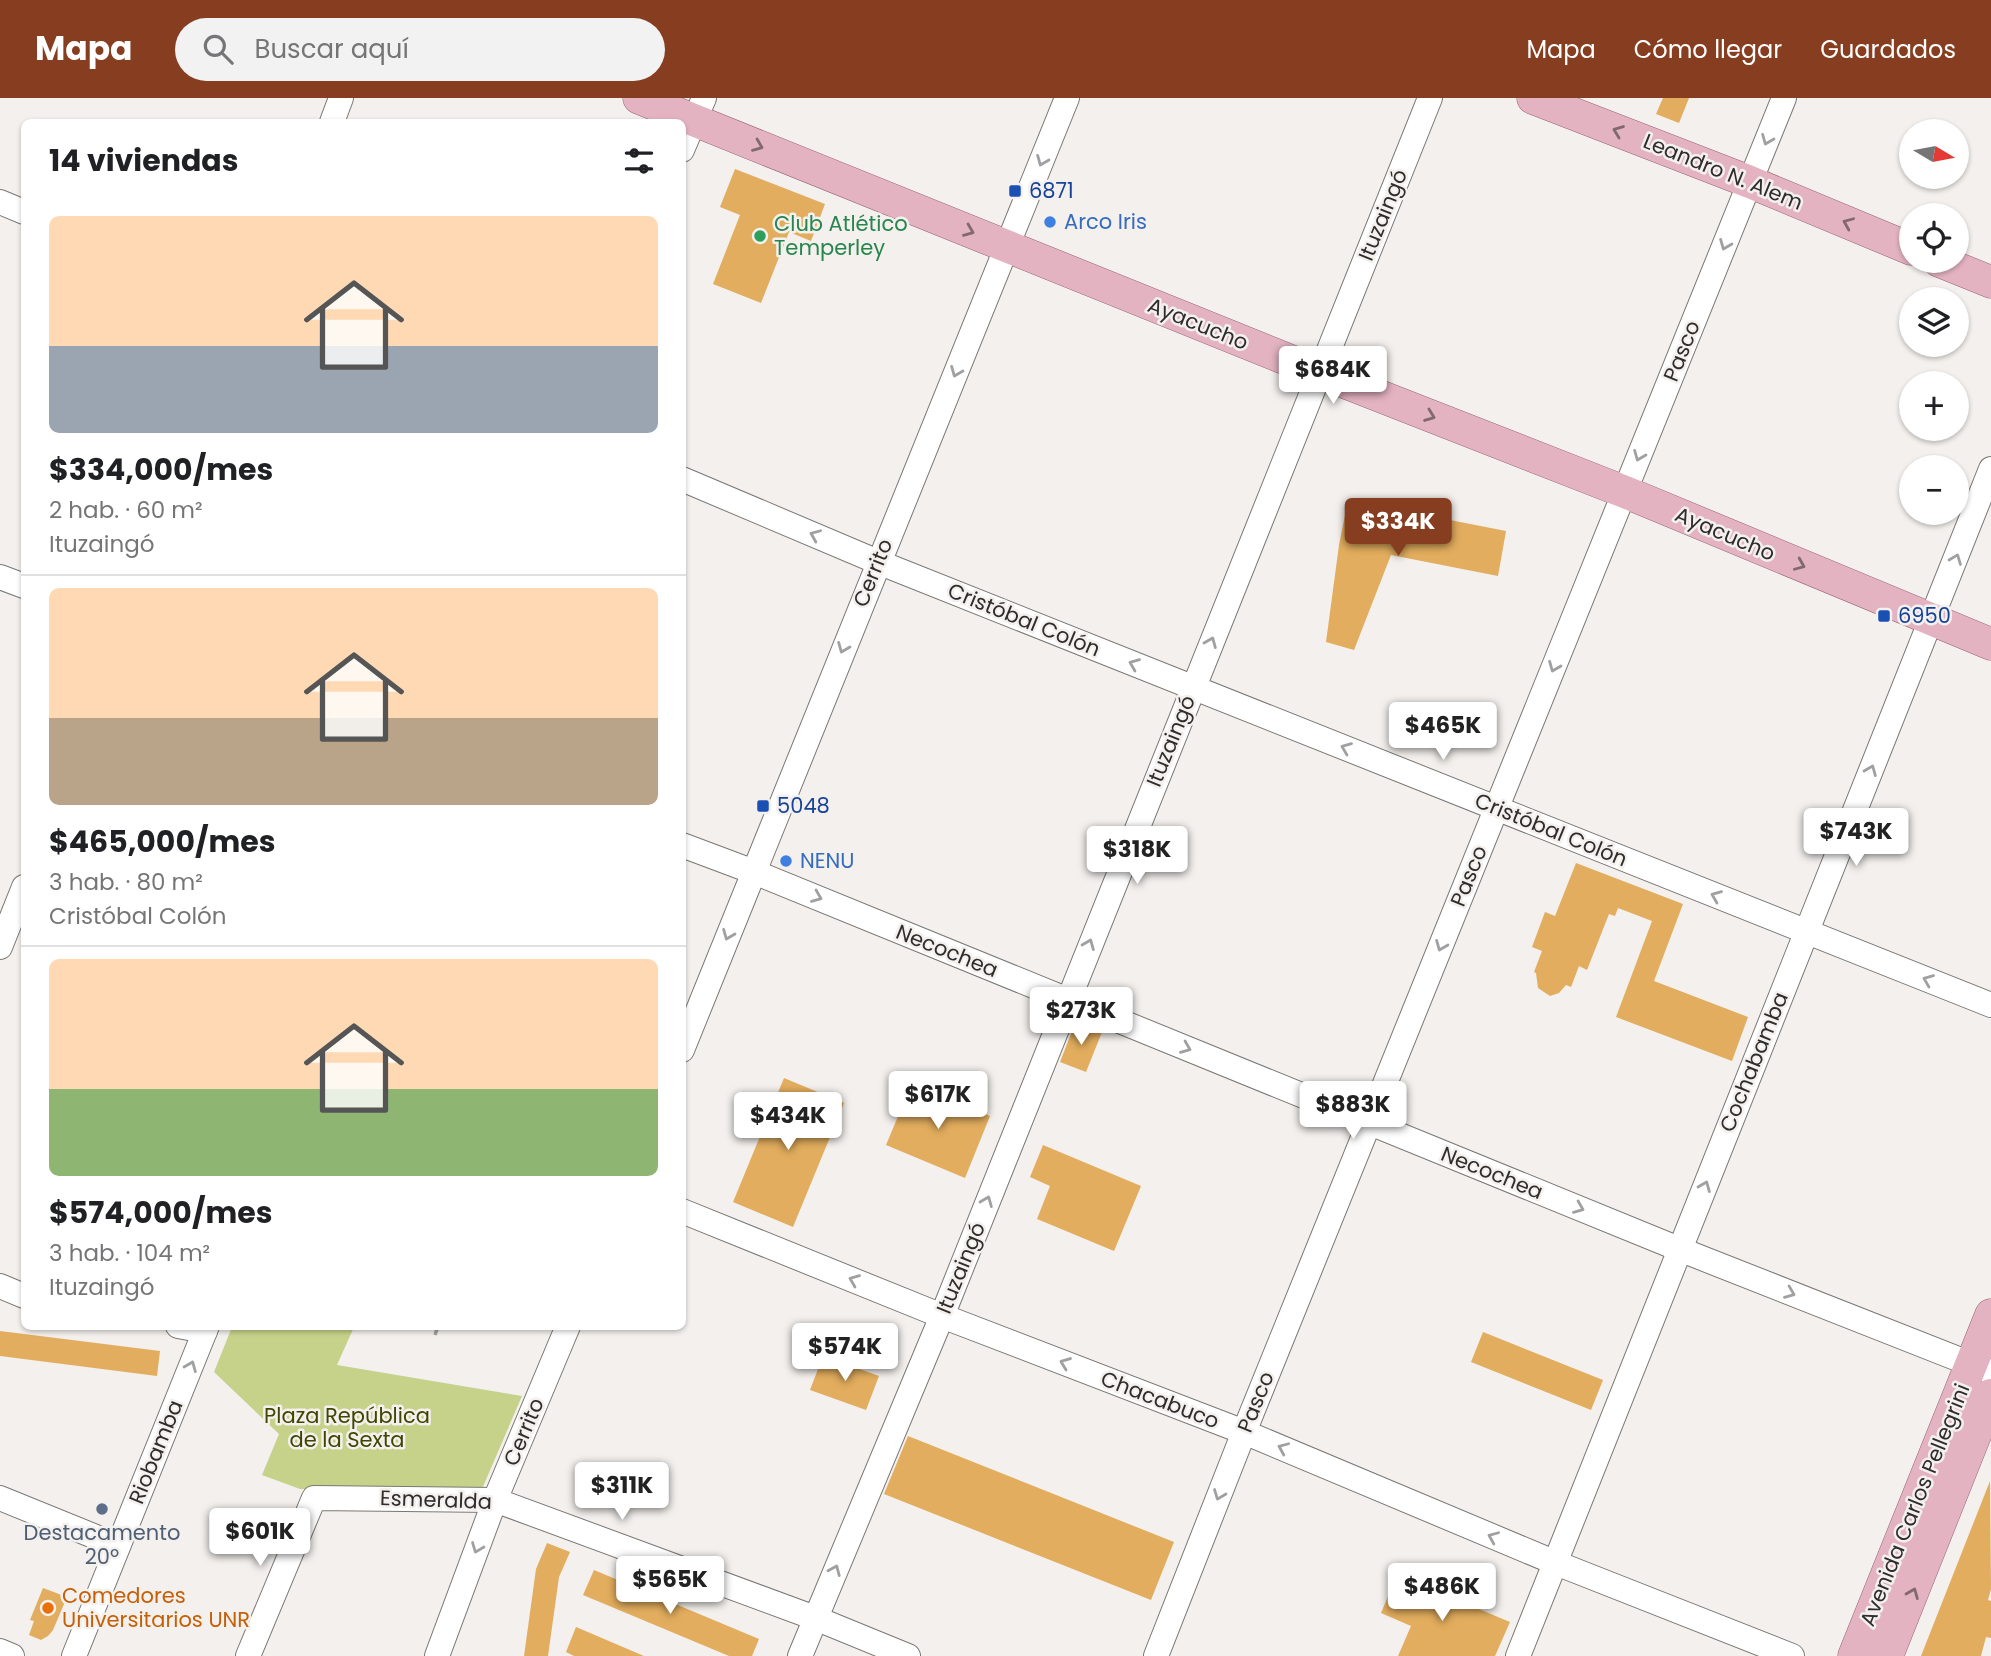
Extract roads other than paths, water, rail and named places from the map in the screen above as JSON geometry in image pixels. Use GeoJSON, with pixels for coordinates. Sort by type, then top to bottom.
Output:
{"type":"FeatureCollection","features":[{"type":"Feature","properties":{"kind":"main road","name":"Ayacucho"},"geometry":{"type":"LineString","coordinates":[[639,98],[699,109],[1008,247],[1625,492],[1991,644]]}},
{"type":"Feature","properties":{"kind":"main road","name":"Leandro N. Alem"},"geometry":{"type":"LineString","coordinates":[[1533,98],[1750,182],[1899,244]]}},
{"type":"Feature","properties":{"kind":"main road"},"geometry":{"type":"LineString","coordinates":[[1969,273],[1991,282]]}},
{"type":"Feature","properties":{"kind":"main road","name":"Avenida Carlos Pellegrini"},"geometry":{"type":"LineString","coordinates":[[1854,1656],[1981,1368],[1991,1315]]}},
{"type":"Feature","properties":{"kind":"main road","name":"Avenida Carlos Pellegrini"},"geometry":{"type":"LineString","coordinates":[[1887,1656],[1991,1395]]}},
{"type":"Feature","properties":{"kind":"street"},"geometry":{"type":"LineString","coordinates":[[333,119],[341,98]]}},
{"type":"Feature","properties":{"kind":"street","name":"Cerrito"},"geometry":{"type":"LineString","coordinates":[[686,1040],[1067,98]]}},
{"type":"Feature","properties":{"kind":"street","name":"Ituzaingó"},"geometry":{"type":"LineString","coordinates":[[800,1656],[942,1316],[1430,98]]}},
{"type":"Feature","properties":{"kind":"street","name":"Pasco"},"geometry":{"type":"LineString","coordinates":[[1156,1656],[1244,1432],[1784,98]]}},
{"type":"Feature","properties":{"kind":"street"},"geometry":{"type":"LineString","coordinates":[[686,140],[699,109]]}},
{"type":"Feature","properties":{"kind":"street"},"geometry":{"type":"LineString","coordinates":[[0,202],[21,211]]}},
{"type":"Feature","properties":{"kind":"street","name":"Cochabamba"},"geometry":{"type":"LineString","coordinates":[[1518,1656],[1991,470]]}},
{"type":"Feature","properties":{"kind":"street","name":"Cristóbal Colón"},"geometry":{"type":"LineString","coordinates":[[686,481],[878,562],[1991,1005]]}},
{"type":"Feature","properties":{"kind":"street"},"geometry":{"type":"LineString","coordinates":[[0,577],[21,585]]}},
{"type":"Feature","properties":{"kind":"street","name":"Necochea"},"geometry":{"type":"LineString","coordinates":[[686,846],[1679,1249],[1981,1368]]}},
{"type":"Feature","properties":{"kind":"street"},"geometry":{"type":"LineString","coordinates":[[7,942],[21,897]]}},
{"type":"Feature","properties":{"kind":"street","name":"Chacabuco"},"geometry":{"type":"LineString","coordinates":[[686,1213],[942,1316],[1244,1432],[1556,1563],[1792,1656]]}},
{"type":"Feature","properties":{"kind":"street"},"geometry":{"type":"LineString","coordinates":[[0,1286],[21,1295]]}},
{"type":"Feature","properties":{"kind":"street","name":"Riobamba"},"geometry":{"type":"LineString","coordinates":[[74,1656],[206,1330]]}},
{"type":"Feature","properties":{"kind":"street","name":"Cerrito"},"geometry":{"type":"LineString","coordinates":[[437,1656],[495,1500],[567,1330]]}},
{"type":"Feature","properties":{"kind":"street"},"geometry":{"type":"LineString","coordinates":[[0,1498],[118,1546]]}},
{"type":"Feature","properties":{"kind":"street","name":"Esmeralda"},"geometry":{"type":"LineString","coordinates":[[248,1656],[314,1498],[495,1500],[815,1618],[908,1656]]}},
{"type":"Feature","properties":{"kind":"street"},"geometry":{"type":"LineString","coordinates":[[0,1651],[12,1656]]}},
{"type":"Feature","properties":{"kind":"place","name":"6871"},"geometry":{"type":"Point","coordinates":[1015,191]}},
{"type":"Feature","properties":{"kind":"place","name":"Arco Iris"},"geometry":{"type":"Point","coordinates":[1050,222]}},
{"type":"Feature","properties":{"kind":"place","name":"Club Atlético Temperley"},"geometry":{"type":"Point","coordinates":[760,236]}},
{"type":"Feature","properties":{"kind":"place","name":"6950"},"geometry":{"type":"Point","coordinates":[1884,616]}},
{"type":"Feature","properties":{"kind":"place","name":"5048"},"geometry":{"type":"Point","coordinates":[763,806]}},
{"type":"Feature","properties":{"kind":"place","name":"NENU"},"geometry":{"type":"Point","coordinates":[786,861]}},
{"type":"Feature","properties":{"kind":"place","name":"Destacamento 20º"},"geometry":{"type":"Point","coordinates":[102,1509]}},
{"type":"Feature","properties":{"kind":"place","name":"Comedores Universitarios UNR"},"geometry":{"type":"Point","coordinates":[48,1608]}},
{"type":"Feature","properties":{"kind":"park label","name":"Plaza República de la Sexta"},"geometry":{"type":"Point","coordinates":[347,1428]}}]}
